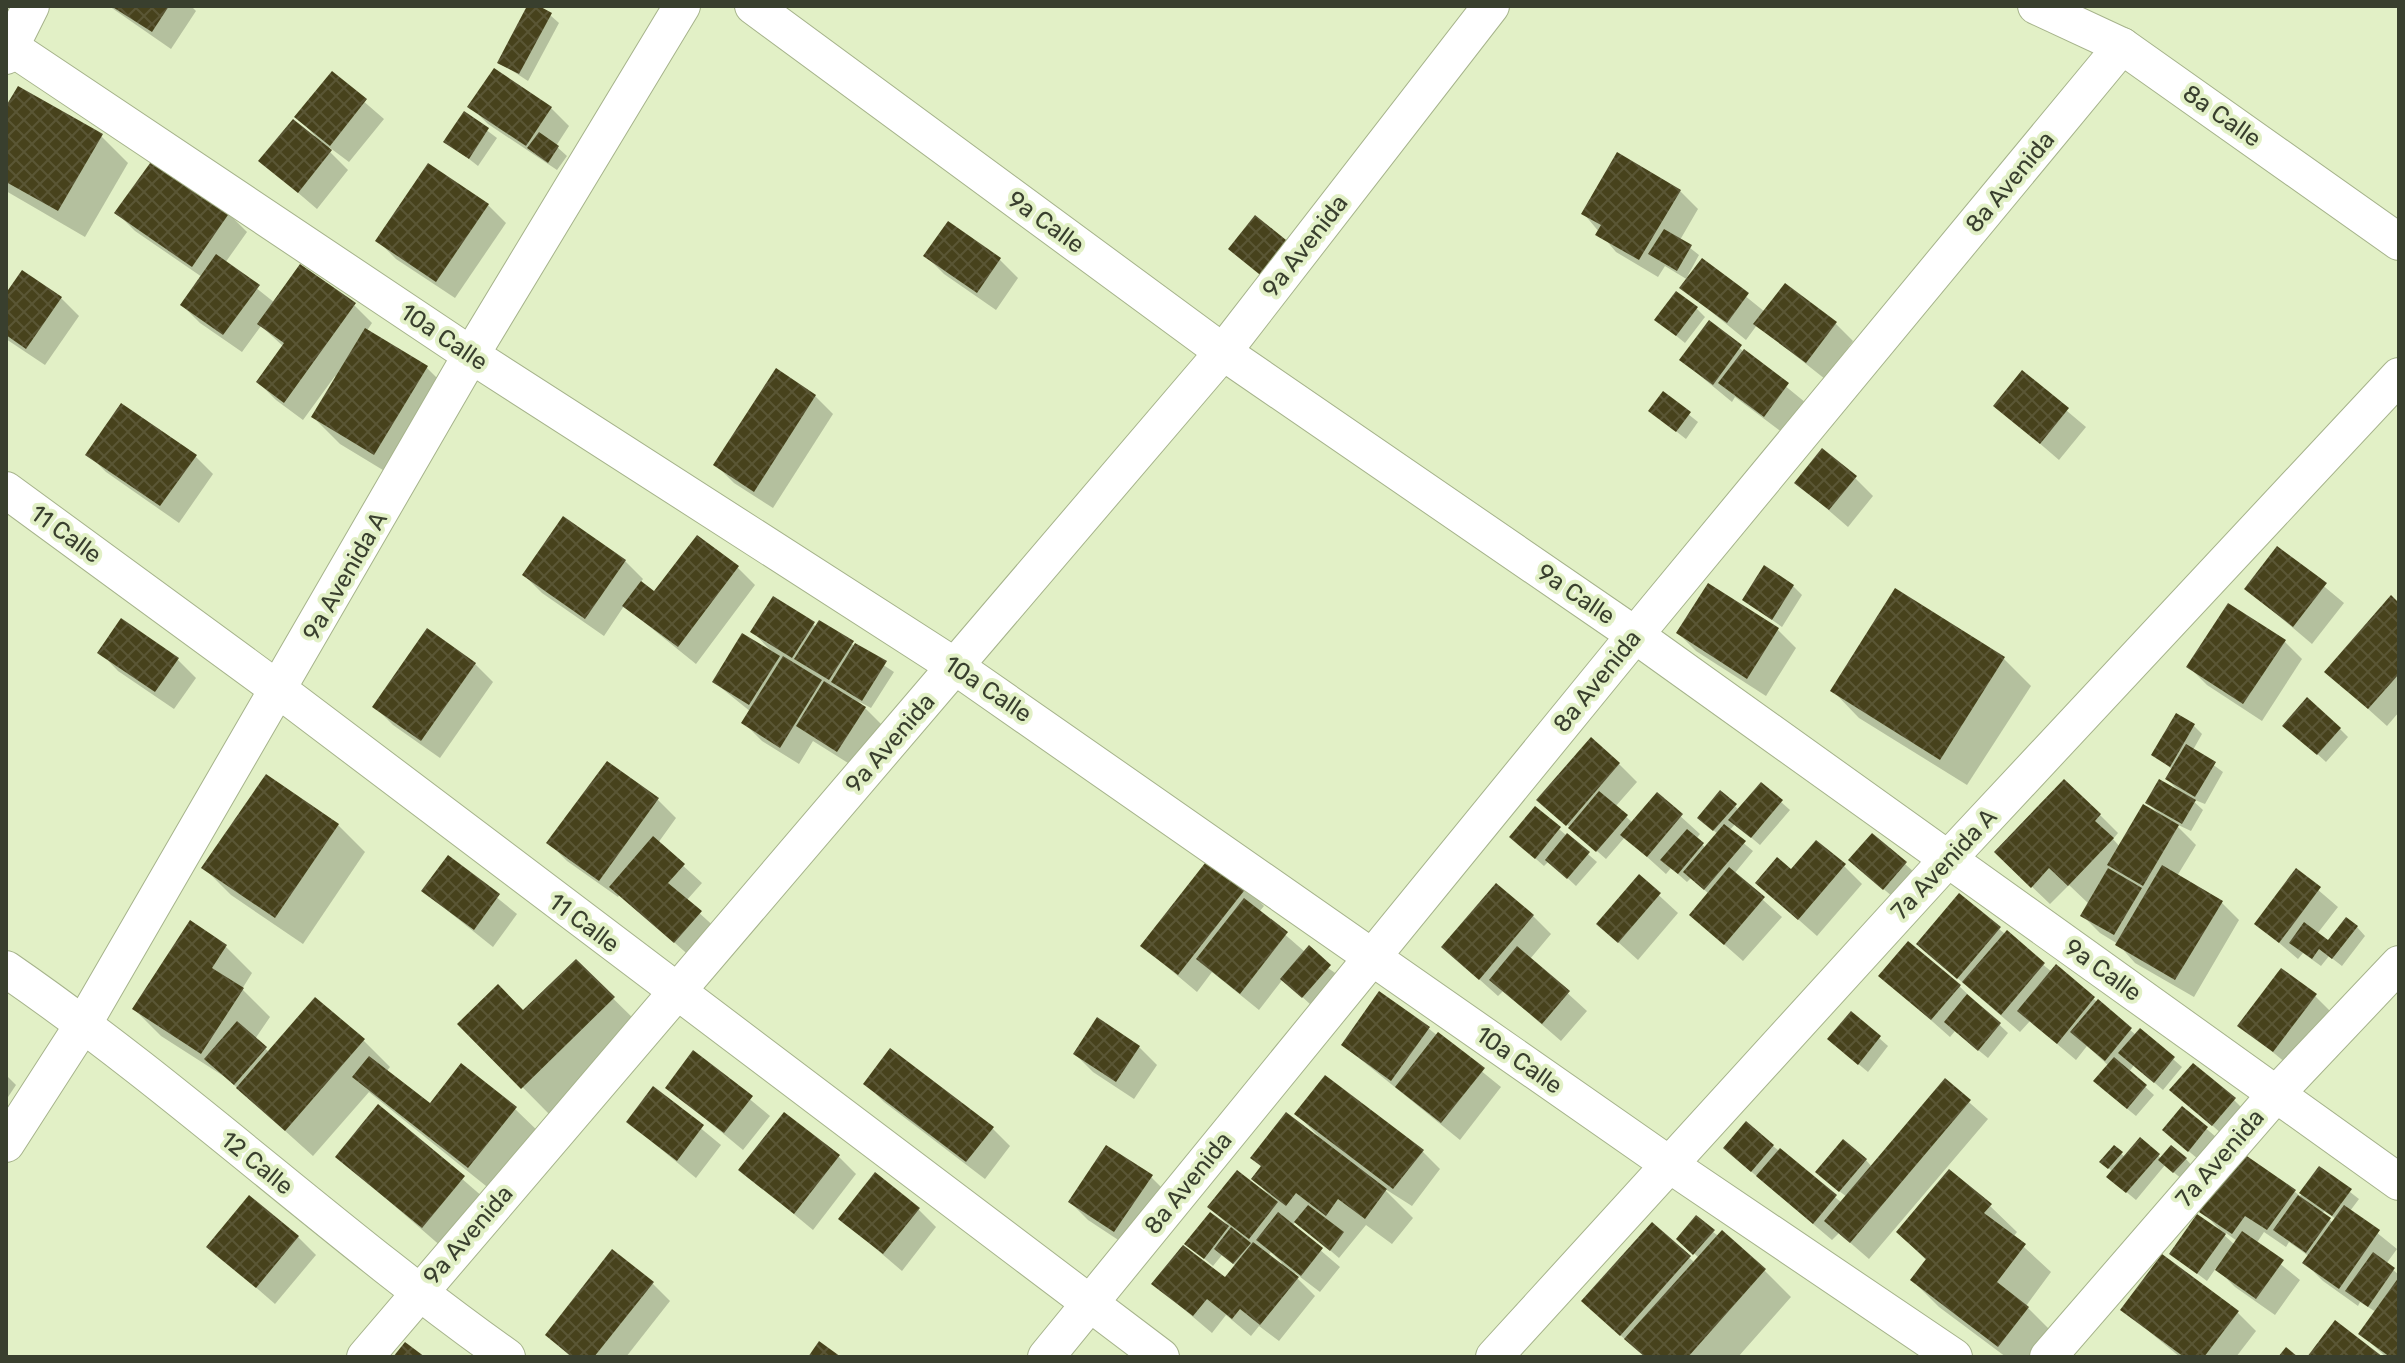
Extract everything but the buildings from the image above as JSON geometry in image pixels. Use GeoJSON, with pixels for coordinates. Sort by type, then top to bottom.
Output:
{"type":"FeatureCollection","features":[{"type":"Feature","properties":{"kind":"street"},"geometry":{"type":"LineString","coordinates":[[7,49],[31,6]]}},
{"type":"Feature","properties":{"kind":"street","name":"9a Avenida A"},"geometry":{"type":"LineString","coordinates":[[6,1144],[84,1023],[471,355],[682,6]]}},
{"type":"Feature","properties":{"kind":"street","name":"9a Calle"},"geometry":{"type":"LineString","coordinates":[[753,6],[1223,352],[1635,635],[2399,1182]]}},
{"type":"Feature","properties":{"kind":"street","name":"9a Avenida"},"geometry":{"type":"LineString","coordinates":[[365,1357],[1223,352],[1491,6]]}},
{"type":"Feature","properties":{"kind":"street","name":"8a Calle"},"geometry":{"type":"LineString","coordinates":[[2036,6],[2122,46],[2399,242]]}},
{"type":"Feature","properties":{"kind":"street","name":"8a Avenida"},"geometry":{"type":"LineString","coordinates":[[1046,1357],[1635,635],[2122,46]]}},
{"type":"Feature","properties":{"kind":"street","name":"10a Calle"},"geometry":{"type":"LineString","coordinates":[[7,49],[471,355],[956,667],[1670,1165],[1954,1357]]}},
{"type":"Feature","properties":{"kind":"street","name":"7a Avenida A"},"geometry":{"type":"LineString","coordinates":[[1494,1357],[1948,859],[2399,376]]}},
{"type":"Feature","properties":{"kind":"street","name":"11 Calle"},"geometry":{"type":"LineString","coordinates":[[6,490],[279,690],[1161,1357]]}},
{"type":"Feature","properties":{"kind":"street","name":"7a Avenida"},"geometry":{"type":"LineString","coordinates":[[2048,1357],[2276,1094],[2399,964]]}},
{"type":"Feature","properties":{"kind":"street","name":"12 Calle"},"geometry":{"type":"LineString","coordinates":[[6,969],[84,1023],[418,1294],[507,1357]]}}]}
